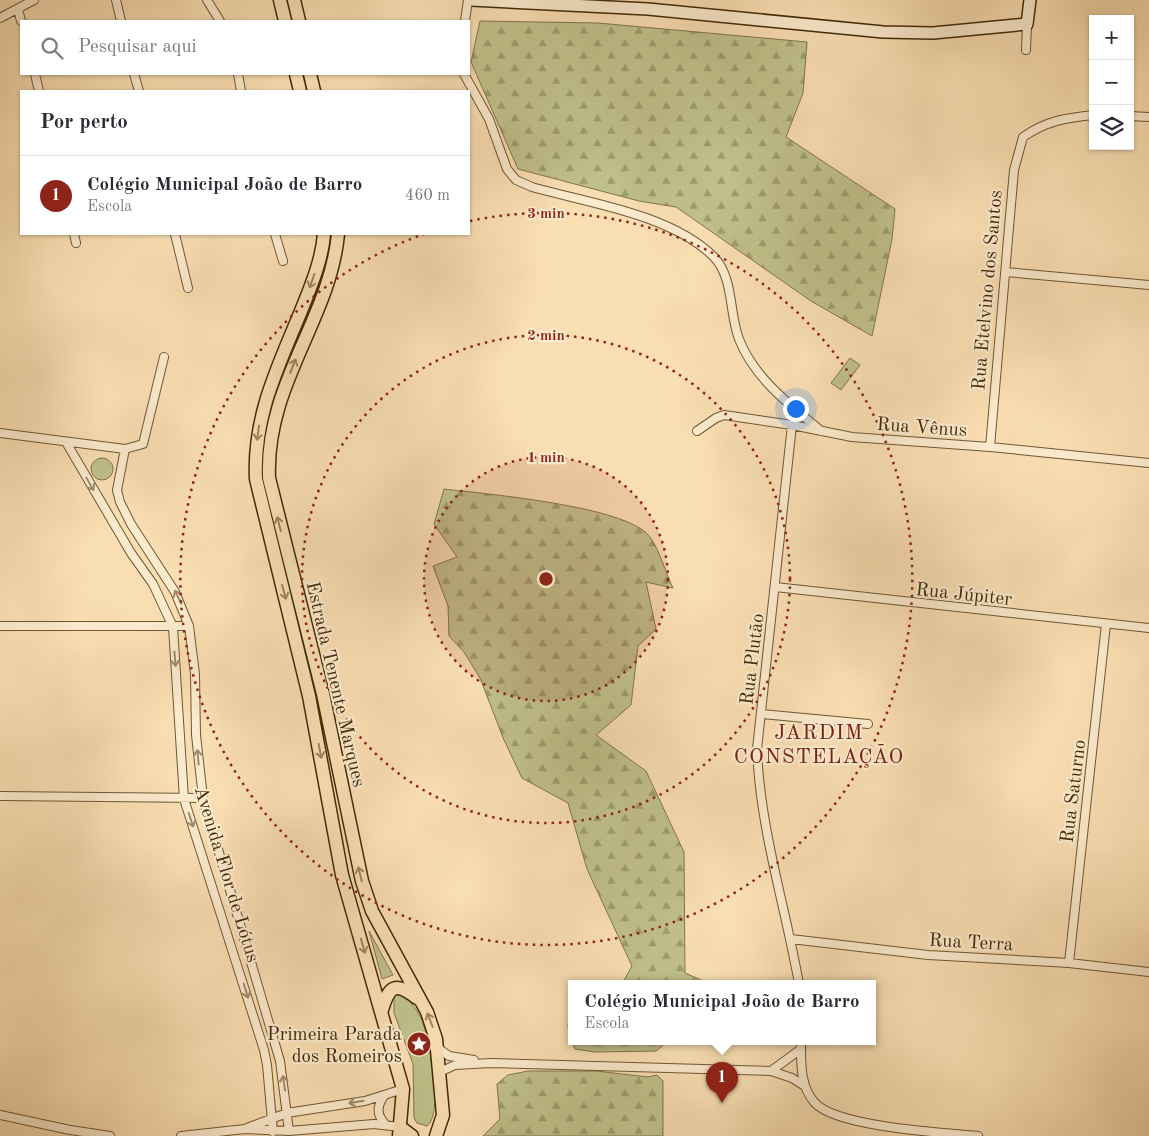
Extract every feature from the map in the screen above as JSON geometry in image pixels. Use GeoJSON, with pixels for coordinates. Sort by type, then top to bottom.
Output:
{"type":"FeatureCollection","features":[{"type":"Feature","properties":{"kind":"main road"},"geometry":{"type":"LineString","coordinates":[[280,0],[285,20]]}},
{"type":"Feature","properties":{"kind":"main road"},"geometry":{"type":"LineString","coordinates":[[294,0],[298,20]]}},
{"type":"Feature","properties":{"kind":"main road"},"geometry":{"type":"LineString","coordinates":[[296,75],[300,90]]}},
{"type":"Feature","properties":{"kind":"main road"},"geometry":{"type":"LineString","coordinates":[[310,75],[314,90]]}},
{"type":"Feature","properties":{"kind":"main road","name":"Estrada Tenente Marques"},"geometry":{"type":"LineString","coordinates":[[324,235],[313,282],[263,404],[255,455],[256,479],[310,696],[342,875],[403,1089],[399,1132]]}},
{"type":"Feature","properties":{"kind":"main road","name":"Estrada Tenente Marques"},"geometry":{"type":"LineString","coordinates":[[338,235],[325,286],[277,406],[268,456],[269,478],[323,694],[362,881],[372,911],[432,1025],[438,1048],[443,1115],[434,1134]]}},
{"type":"Feature","properties":{"kind":"main road"},"geometry":{"type":"LineString","coordinates":[[382,1010],[387,993],[393,988],[400,988],[419,1000]]}},
{"type":"Feature","properties":{"kind":"main road"},"geometry":{"type":"LineString","coordinates":[[399,1132],[412,1136]]}},
{"type":"Feature","properties":{"kind":"street"},"geometry":{"type":"LineString","coordinates":[[0,18],[34,0]]}},
{"type":"Feature","properties":{"kind":"street"},"geometry":{"type":"LineString","coordinates":[[116,0],[121,20]]}},
{"type":"Feature","properties":{"kind":"street"},"geometry":{"type":"LineString","coordinates":[[207,0],[219,20]]}},
{"type":"Feature","properties":{"kind":"street"},"geometry":{"type":"LineString","coordinates":[[465,20],[470,0],[648,9],[883,32],[933,33],[1027,24]]}},
{"type":"Feature","properties":{"kind":"street"},"geometry":{"type":"LineString","coordinates":[[1026,50],[1030,0]]}},
{"type":"Feature","properties":{"kind":"street"},"geometry":{"type":"LineString","coordinates":[[18,9],[21,20]]}},
{"type":"Feature","properties":{"kind":"street"},"geometry":{"type":"LineString","coordinates":[[34,75],[39,90]]}},
{"type":"Feature","properties":{"kind":"street"},"geometry":{"type":"LineString","coordinates":[[134,75],[139,90]]}},
{"type":"Feature","properties":{"kind":"street"},"geometry":{"type":"LineString","coordinates":[[238,75],[240,90]]}},
{"type":"Feature","properties":{"kind":"street"},"geometry":{"type":"LineString","coordinates":[[465,75],[489,119],[507,169],[516,180],[532,187],[638,217],[674,230],[715,258],[724,273],[738,338],[747,356],[774,392],[822,431]]}},
{"type":"Feature","properties":{"kind":"street","name":"Rua Etelvino dos Santos"},"geometry":{"type":"LineString","coordinates":[[990,447],[1014,170],[1022,137],[1040,125],[1062,119],[1089,116]]}},
{"type":"Feature","properties":{"kind":"street"},"geometry":{"type":"LineString","coordinates":[[1134,116],[1149,117]]}},
{"type":"Feature","properties":{"kind":"street"},"geometry":{"type":"LineString","coordinates":[[74,235],[76,243]]}},
{"type":"Feature","properties":{"kind":"street"},"geometry":{"type":"LineString","coordinates":[[175,235],[188,288]]}},
{"type":"Feature","properties":{"kind":"street"},"geometry":{"type":"LineString","coordinates":[[276,235],[283,261]]}},
{"type":"Feature","properties":{"kind":"street"},"geometry":{"type":"LineString","coordinates":[[1006,272],[1149,285]]}},
{"type":"Feature","properties":{"kind":"street"},"geometry":{"type":"LineString","coordinates":[[0,433],[125,449],[143,444],[164,357]]}},
{"type":"Feature","properties":{"kind":"street","name":"Rua Vênus"},"geometry":{"type":"LineString","coordinates":[[697,431],[724,415],[792,425],[852,437],[990,447],[1149,463]]}},
{"type":"Feature","properties":{"kind":"street","name":"Rua Plutão"},"geometry":{"type":"LineString","coordinates":[[792,425],[757,749],[758,777],[775,878],[791,939],[798,980]]}},
{"type":"Feature","properties":{"kind":"street","name":"Avenida Flor de Lótus"},"geometry":{"type":"LineString","coordinates":[[66,442],[131,553],[153,584],[173,627],[184,799],[264,1050],[273,1132]]}},
{"type":"Feature","properties":{"kind":"street","name":"Avenida Flor de Lótus"},"geometry":{"type":"LineString","coordinates":[[125,449],[117,490],[120,502],[130,524],[175,592],[188,626],[195,674],[196,735],[203,798],[280,1061],[289,1131]]}},
{"type":"Feature","properties":{"kind":"street","name":"Rua Júpiter"},"geometry":{"type":"LineString","coordinates":[[775,588],[1149,628]]}},
{"type":"Feature","properties":{"kind":"street","name":"Rua Saturno"},"geometry":{"type":"LineString","coordinates":[[1069,963],[1106,624]]}},
{"type":"Feature","properties":{"kind":"street"},"geometry":{"type":"LineString","coordinates":[[0,626],[188,626]]}},
{"type":"Feature","properties":{"kind":"street"},"geometry":{"type":"LineString","coordinates":[[760,714],[868,724]]}},
{"type":"Feature","properties":{"kind":"street"},"geometry":{"type":"LineString","coordinates":[[0,796],[203,798]]}},
{"type":"Feature","properties":{"kind":"street","name":"Rua Terra"},"geometry":{"type":"LineString","coordinates":[[791,939],[928,955],[1069,963],[1149,972]]}},
{"type":"Feature","properties":{"kind":"street"},"geometry":{"type":"LineString","coordinates":[[771,1071],[801,1045]]}},
{"type":"Feature","properties":{"kind":"street"},"geometry":{"type":"LineString","coordinates":[[801,1045],[803,1085]]}},
{"type":"Feature","properties":{"kind":"street"},"geometry":{"type":"LineString","coordinates":[[438,1048],[449,1056],[491,1063]]}},
{"type":"Feature","properties":{"kind":"street"},"geometry":{"type":"LineString","coordinates":[[440,1072],[455,1065],[491,1063],[771,1071],[792,1078],[803,1085],[815,1103],[828,1112],[847,1119],[978,1136]]}},
{"type":"Feature","properties":{"kind":"street"},"geometry":{"type":"LineString","coordinates":[[245,1129],[288,1113],[365,1101],[403,1089]]}},
{"type":"Feature","properties":{"kind":"street"},"geometry":{"type":"LineString","coordinates":[[384,1096],[378,1108],[380,1119],[399,1132]]}},
{"type":"Feature","properties":{"kind":"street"},"geometry":{"type":"LineString","coordinates":[[0,1114],[70,1130],[110,1136]]}},
{"type":"Feature","properties":{"kind":"street"},"geometry":{"type":"LineString","coordinates":[[181,1136],[245,1129],[273,1132],[385,1124]]}},
{"type":"Feature","properties":{"kind":"green space"},"geometry":{"type":"Polygon","coordinates":[[[480,21],[598,23],[807,42],[803,93],[786,137],[895,209],[892,239],[872,336],[811,301],[676,207],[639,201],[518,169],[471,62],[480,21]]]}},
{"type":"Feature","properties":{"kind":"green space"},"geometry":{"type":"Polygon","coordinates":[[[850,358],[860,365],[841,390],[831,383],[850,358]]]}},
{"type":"Feature","properties":{"kind":"green space"},"geometry":{"type":"Polygon","coordinates":[[[102,458],[110,461],[113,469],[110,477],[102,480],[94,477],[91,469],[94,461],[102,458]]]}},
{"type":"Feature","properties":{"kind":"green space"},"geometry":{"type":"Polygon","coordinates":[[[444,489],[521,498],[585,509],[635,526],[649,536],[656,547],[673,588],[646,582],[656,629],[638,646],[631,705],[596,735],[646,771],[684,852],[685,973],[701,980],[624,980],[632,966],[587,869],[568,803],[522,778],[504,740],[480,678],[464,652],[449,636],[448,606],[433,566],[457,557],[434,524],[444,489]]]}},
{"type":"Feature","properties":{"kind":"green space"},"geometry":{"type":"Polygon","coordinates":[[[369,931],[393,975],[382,979],[369,931]]]}},
{"type":"Feature","properties":{"kind":"green space"},"geometry":{"type":"Polygon","coordinates":[[[394,994],[404,994],[418,1013],[425,1029],[435,1092],[432,1119],[427,1126],[417,1123],[414,1118],[413,1064],[394,1013],[394,994]]]}},
{"type":"Feature","properties":{"kind":"green space"},"geometry":{"type":"Polygon","coordinates":[[[573,1045],[663,1045],[656,1051],[595,1052],[575,1049],[573,1045]]]}},
{"type":"Feature","properties":{"kind":"green space"},"geometry":{"type":"Polygon","coordinates":[[[528,1071],[596,1071],[648,1077],[657,1075],[663,1081],[663,1136],[483,1136],[500,1119],[497,1084],[508,1075],[528,1071]]]}},
{"type":"Feature","properties":{"kind":"place","name":"Primeira Parada dos Romeiros"},"geometry":{"type":"Point","coordinates":[419,1044]}},
{"type":"Feature","properties":{"kind":"place","name":"Colégio Municipal João de Barro"},"geometry":{"type":"Point","coordinates":[722,1103]}},
{"type":"Feature","properties":{"kind":"district","name":"JARDIM CONSTELAÇÃO"},"geometry":{"type":"Point","coordinates":[819,744]}}]}
